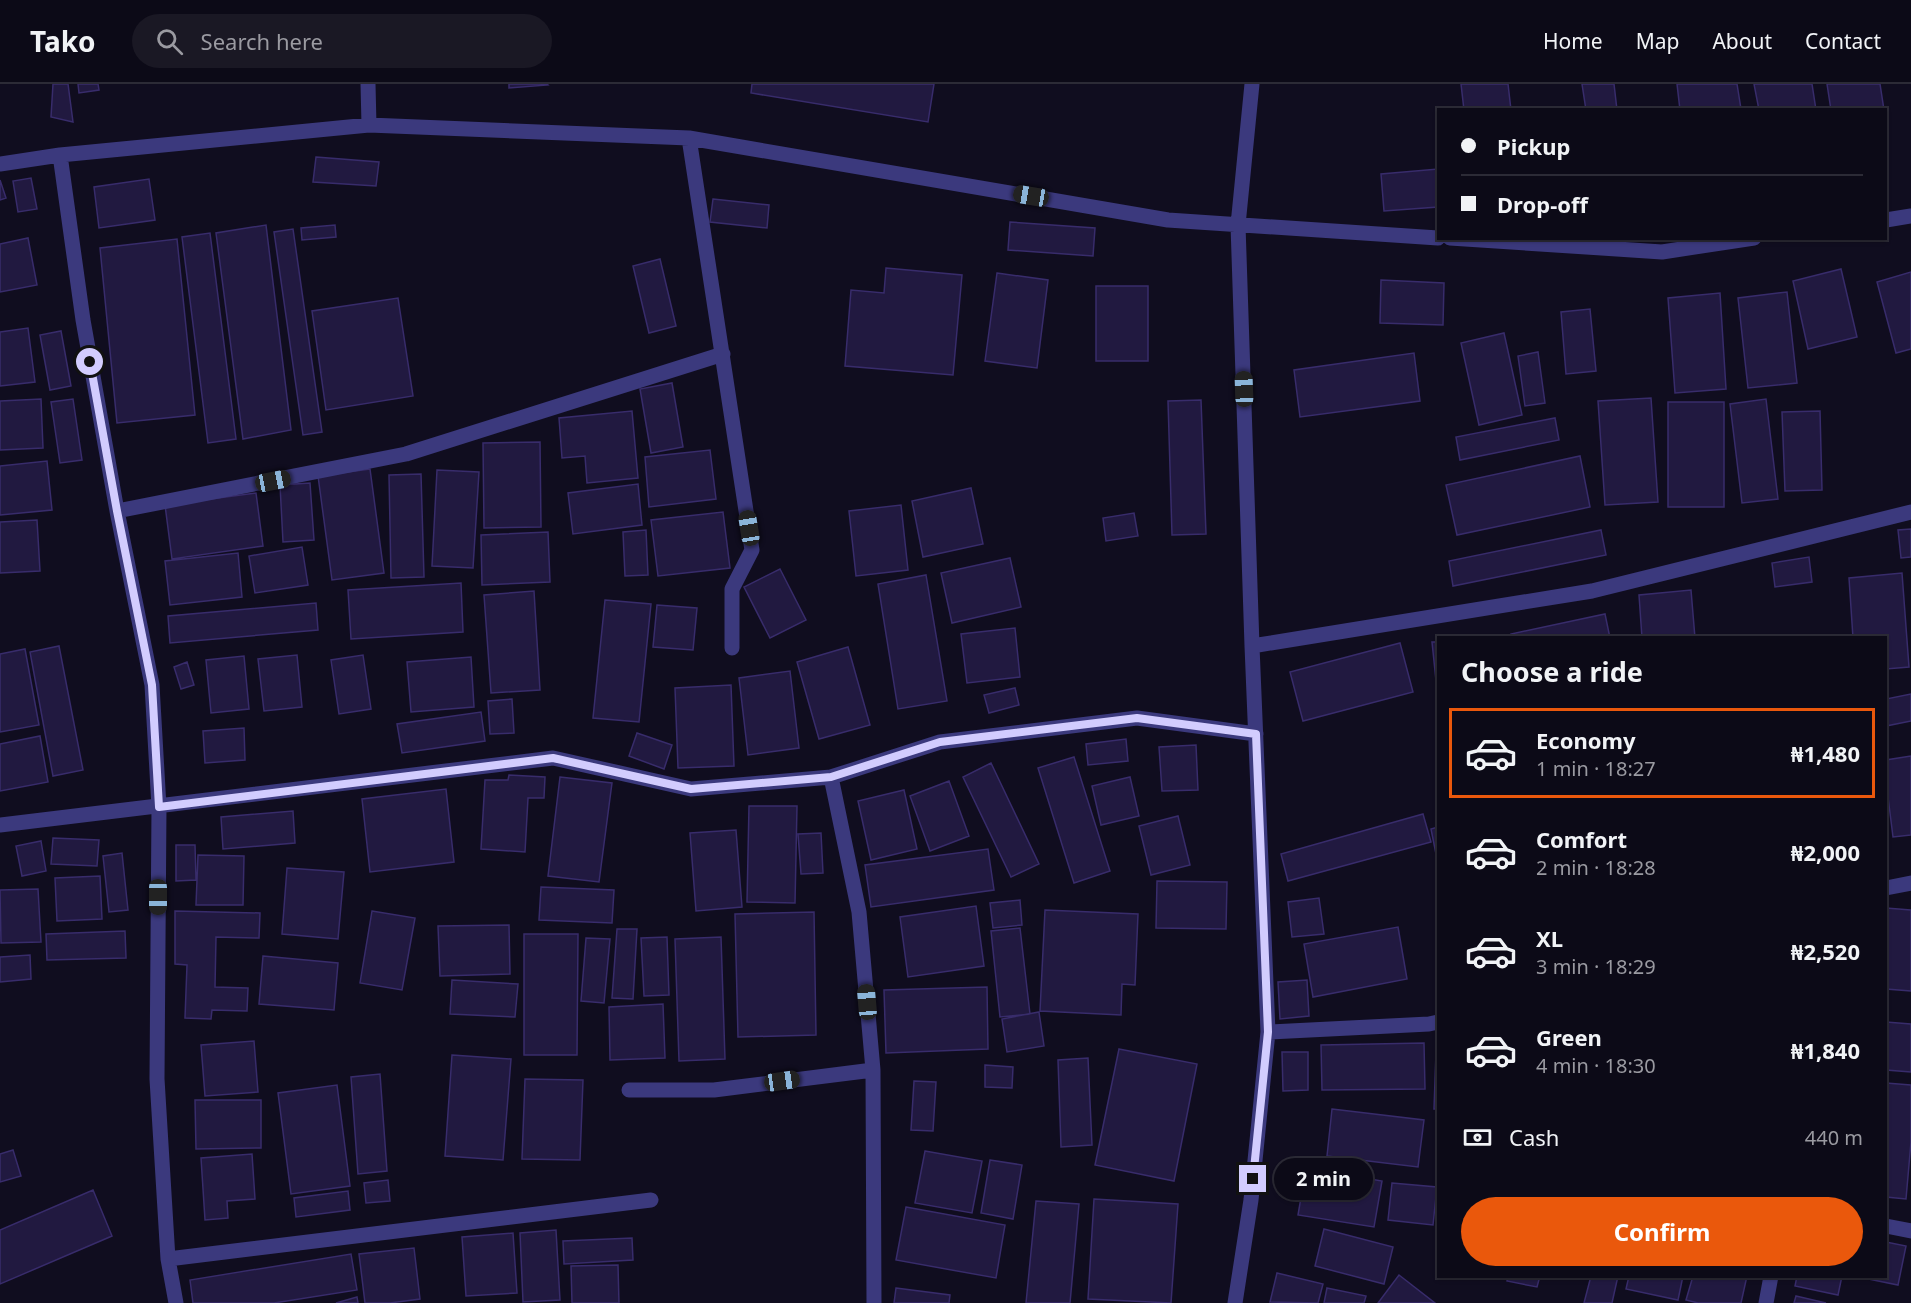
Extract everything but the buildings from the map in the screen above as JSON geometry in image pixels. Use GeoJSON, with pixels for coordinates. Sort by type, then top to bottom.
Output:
{"type":"FeatureCollection","features":[{"type":"Feature","properties":{"kind":"street"},"geometry":{"type":"LineString","coordinates":[[368,84],[369,125]]}},
{"type":"Feature","properties":{"kind":"street"},"geometry":{"type":"LineString","coordinates":[[1235,1303],[1251,1200],[1268,1032],[1238,225],[1252,84]]}},
{"type":"Feature","properties":{"kind":"street"},"geometry":{"type":"LineString","coordinates":[[0,164],[60,155],[369,125],[689,138],[1168,220],[1437,238]]}},
{"type":"Feature","properties":{"kind":"street"},"geometry":{"type":"LineString","coordinates":[[689,138],[752,550],[732,589],[732,648]]}},
{"type":"Feature","properties":{"kind":"street"},"geometry":{"type":"LineString","coordinates":[[60,155],[83,320],[117,511],[152,685],[159,807],[157,1079],[168,1259],[176,1303]]}},
{"type":"Feature","properties":{"kind":"street"},"geometry":{"type":"LineString","coordinates":[[1887,220],[1911,216]]}},
{"type":"Feature","properties":{"kind":"street"},"geometry":{"type":"LineString","coordinates":[[1480,240],[1662,252],[1741,240]]}},
{"type":"Feature","properties":{"kind":"street"},"geometry":{"type":"LineString","coordinates":[[117,511],[406,454],[723,354]]}},
{"type":"Feature","properties":{"kind":"street"},"geometry":{"type":"LineString","coordinates":[[1252,646],[1592,591],[1911,512]]}},
{"type":"Feature","properties":{"kind":"street"},"geometry":{"type":"LineString","coordinates":[[0,825],[553,758],[691,789],[831,777],[940,742],[1137,718],[1256,734]]}},
{"type":"Feature","properties":{"kind":"street"},"geometry":{"type":"LineString","coordinates":[[831,777],[859,912],[873,1070],[874,1303]]}},
{"type":"Feature","properties":{"kind":"street"},"geometry":{"type":"LineString","coordinates":[[1887,888],[1911,883]]}},
{"type":"Feature","properties":{"kind":"street"},"geometry":{"type":"LineString","coordinates":[[1268,1032],[1437,1022]]}},
{"type":"Feature","properties":{"kind":"street"},"geometry":{"type":"LineString","coordinates":[[629,1090],[714,1090],[873,1070]]}},
{"type":"Feature","properties":{"kind":"street"},"geometry":{"type":"LineString","coordinates":[[168,1259],[651,1200]]}},
{"type":"Feature","properties":{"kind":"street"},"geometry":{"type":"LineString","coordinates":[[1887,1226],[1911,1231]]}},
{"type":"Feature","properties":{"kind":"street"},"geometry":{"type":"LineString","coordinates":[[1766,1303],[1772,1278]]}},
{"type":"Feature","properties":{"kind":"route"},"geometry":{"type":"LineString","coordinates":[[90,362],[152,685],[159,807],[553,758],[691,789],[831,777],[940,742],[1137,718],[1256,734],[1268,1032],[1253,1179]]}}]}
